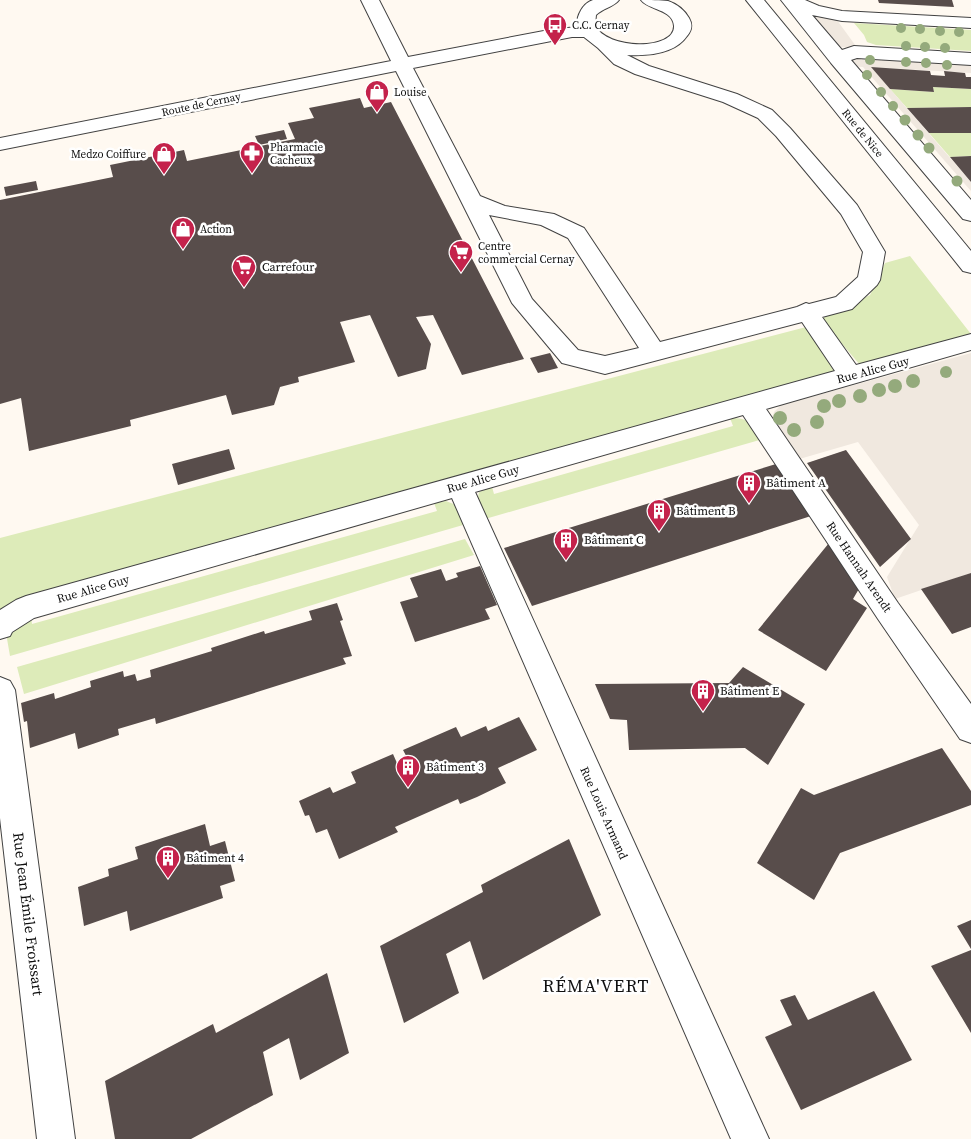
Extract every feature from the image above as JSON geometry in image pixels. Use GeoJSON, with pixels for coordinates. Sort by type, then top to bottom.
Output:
{"type":"FeatureCollection","features":[{"type":"Feature","properties":{"kind":"street"},"geometry":{"type":"LineString","coordinates":[[370,0],[523,303],[570,357],[605,365],[806,311],[844,303],[869,280],[874,252],[849,210],[783,132],[765,114],[730,98],[642,70],[621,60],[585,26],[585,18],[588,12],[595,6],[610,0]]}},
{"type":"Feature","properties":{"kind":"street","name":"Rue de Nice"},"geometry":{"type":"LineString","coordinates":[[755,0],[971,266]]}},
{"type":"Feature","properties":{"kind":"street"},"geometry":{"type":"LineString","coordinates":[[790,0],[846,26],[871,52]]}},
{"type":"Feature","properties":{"kind":"street"},"geometry":{"type":"LineString","coordinates":[[790,0],[971,214]]}},
{"type":"Feature","properties":{"kind":"street"},"geometry":{"type":"LineString","coordinates":[[658,2],[676,12],[682,20],[682,30],[670,54],[674,71],[686,84]]}},
{"type":"Feature","properties":{"kind":"street"},"geometry":{"type":"LineString","coordinates":[[846,26],[970,17]]}},
{"type":"Feature","properties":{"kind":"street"},"geometry":{"type":"LineString","coordinates":[[846,26],[971,39]]}},
{"type":"Feature","properties":{"kind":"street","name":"Route de Cernay"},"geometry":{"type":"LineString","coordinates":[[0,144],[549,35],[572,32],[631,50],[658,48],[677,38]]}},
{"type":"Feature","properties":{"kind":"street"},"geometry":{"type":"LineString","coordinates":[[838,59],[854,52],[971,59]]}},
{"type":"Feature","properties":{"kind":"street"},"geometry":{"type":"LineString","coordinates":[[908,190],[930,166]]}},
{"type":"Feature","properties":{"kind":"street"},"geometry":{"type":"LineString","coordinates":[[472,201],[501,212],[546,219],[576,233],[654,352]]}},
{"type":"Feature","properties":{"kind":"street"},"geometry":{"type":"LineString","coordinates":[[806,311],[851,376]]}},
{"type":"Feature","properties":{"kind":"street","name":"Rue Alice Guy"},"geometry":{"type":"LineString","coordinates":[[0,627],[26,608],[971,342]]}},
{"type":"Feature","properties":{"kind":"street","name":"Rue Hannah Arendt"},"geometry":{"type":"LineString","coordinates":[[749,404],[888,611],[971,729]]}},
{"type":"Feature","properties":{"kind":"street","name":"Rue Louis Armand"},"geometry":{"type":"LineString","coordinates":[[459,485],[750,1139]]}},
{"type":"Feature","properties":{"kind":"street","name":"Rue Jean Émile Froissart"},"geometry":{"type":"LineString","coordinates":[[0,690],[56,1139]]}},
{"type":"Feature","properties":{"kind":"green space"},"geometry":{"type":"Polygon","coordinates":[[[854,23],[971,30],[971,51],[876,45],[867,42],[854,23]]]}},
{"type":"Feature","properties":{"kind":"green space"},"geometry":{"type":"Polygon","coordinates":[[[933,87],[971,89],[971,107],[907,108],[890,89],[934,92],[933,87]]]}},
{"type":"Feature","properties":{"kind":"green space"},"geometry":{"type":"Polygon","coordinates":[[[929,133],[971,133],[971,156],[950,157],[929,133]]]}},
{"type":"Feature","properties":{"kind":"green space"},"geometry":{"type":"Polygon","coordinates":[[[910,256],[971,334],[860,365],[821,319],[870,295],[885,263],[910,256]]]}},
{"type":"Feature","properties":{"kind":"green space"},"geometry":{"type":"Polygon","coordinates":[[[810,326],[840,373],[0,614],[0,538],[810,326]]]}},
{"type":"Feature","properties":{"kind":"green space"},"geometry":{"type":"Polygon","coordinates":[[[730,418],[750,422],[763,439],[485,519],[477,502],[479,492],[492,487],[494,494],[733,426],[730,418]]]}},
{"type":"Feature","properties":{"kind":"green space"},"geometry":{"type":"Polygon","coordinates":[[[446,501],[456,505],[463,525],[10,656],[6,633],[31,616],[32,624],[437,511],[434,503],[446,501]]]}},
{"type":"Feature","properties":{"kind":"green space"},"geometry":{"type":"Polygon","coordinates":[[[465,539],[474,555],[24,694],[17,667],[465,539]]]}},
{"type":"Feature","properties":{"kind":"shaded area"},"geometry":{"type":"Polygon","coordinates":[[[821,15],[834,16],[858,49],[835,46],[812,18],[821,15]]]}},
{"type":"Feature","properties":{"kind":"shaded area"},"geometry":{"type":"Polygon","coordinates":[[[852,56],[866,56],[867,59],[971,65],[971,73],[871,67],[971,182],[971,191],[863,67],[851,66],[849,64],[852,56]]]}},
{"type":"Feature","properties":{"kind":"shaded area"},"geometry":{"type":"Polygon","coordinates":[[[971,353],[971,573],[895,599],[887,577],[919,525],[858,442],[796,460],[771,421],[774,412],[781,405],[971,353]]]}},
{"type":"Feature","properties":{"kind":"building"},"geometry":{"type":"Polygon","coordinates":[[[878,0],[952,0],[954,7],[879,3],[878,0]]]}},
{"type":"Feature","properties":{"kind":"building"},"geometry":{"type":"Polygon","coordinates":[[[871,67],[930,71],[931,75],[945,76],[944,71],[965,73],[966,77],[971,77],[971,89],[933,87],[934,92],[890,89],[871,67]]]}},
{"type":"Feature","properties":{"kind":"building","name":"Carrefour"},"geometry":{"type":"Polygon","coordinates":[[[360,98],[364,108],[391,102],[524,359],[462,375],[433,315],[416,317],[431,344],[426,369],[398,377],[370,315],[340,322],[355,362],[298,377],[299,382],[280,387],[274,405],[232,415],[226,395],[130,420],[131,426],[29,451],[21,398],[0,404],[0,200],[113,177],[110,165],[184,150],[187,161],[295,139],[288,123],[314,118],[309,108],[360,98]]]}},
{"type":"Feature","properties":{"kind":"building"},"geometry":{"type":"Polygon","coordinates":[[[971,107],[971,133],[929,133],[907,108],[971,107]]]}},
{"type":"Feature","properties":{"kind":"building"},"geometry":{"type":"Polygon","coordinates":[[[284,130],[287,139],[259,145],[255,136],[284,130]]]}},
{"type":"Feature","properties":{"kind":"building"},"geometry":{"type":"Polygon","coordinates":[[[971,156],[971,182],[950,157],[971,156]]]}},
{"type":"Feature","properties":{"kind":"building"},"geometry":{"type":"Polygon","coordinates":[[[36,181],[38,190],[6,196],[4,187],[36,181]]]}},
{"type":"Feature","properties":{"kind":"building"},"geometry":{"type":"Polygon","coordinates":[[[550,353],[558,368],[538,373],[530,358],[550,353]]]}},
{"type":"Feature","properties":{"kind":"building"},"geometry":{"type":"Polygon","coordinates":[[[229,449],[235,469],[178,485],[172,464],[229,449]]]}},
{"type":"Feature","properties":{"kind":"building"},"geometry":{"type":"Polygon","coordinates":[[[846,450],[911,539],[880,567],[807,463],[846,450]]]}},
{"type":"Feature","properties":{"kind":"building"},"geometry":{"type":"Polygon","coordinates":[[[776,464],[811,516],[532,606],[504,548],[776,464]]]}},
{"type":"Feature","properties":{"kind":"building"},"geometry":{"type":"Polygon","coordinates":[[[829,543],[860,587],[853,599],[867,608],[826,671],[758,630],[829,543]]]}},
{"type":"Feature","properties":{"kind":"building"},"geometry":{"type":"Polygon","coordinates":[[[480,566],[497,605],[485,609],[490,619],[415,642],[400,602],[418,597],[410,578],[441,569],[446,581],[458,577],[456,573],[480,566]]]}},
{"type":"Feature","properties":{"kind":"building"},"geometry":{"type":"Polygon","coordinates":[[[971,573],[971,627],[952,634],[921,589],[971,573]]]}},
{"type":"Feature","properties":{"kind":"building"},"geometry":{"type":"Polygon","coordinates":[[[337,603],[343,620],[340,621],[352,656],[343,658],[346,664],[156,724],[155,718],[118,729],[119,735],[78,749],[75,733],[30,748],[27,721],[24,722],[21,703],[54,693],[55,699],[91,687],[90,681],[123,671],[124,677],[135,674],[137,681],[151,677],[150,670],[212,651],[211,648],[264,631],[265,634],[312,620],[309,611],[337,603]]]}},
{"type":"Feature","properties":{"kind":"building","name":"Bâtiment E"},"geometry":{"type":"Polygon","coordinates":[[[743,667],[805,704],[768,765],[745,748],[629,750],[627,720],[610,719],[595,684],[729,683],[743,667]]]}},
{"type":"Feature","properties":{"kind":"building","name":"Bâtiment 3"},"geometry":{"type":"Polygon","coordinates":[[[519,717],[537,750],[498,768],[506,783],[477,797],[460,804],[458,799],[395,827],[398,832],[339,859],[327,829],[316,833],[309,815],[305,816],[299,801],[330,787],[333,793],[356,783],[351,772],[393,754],[400,770],[411,765],[403,750],[456,727],[461,737],[486,726],[488,731],[519,717]]]}},
{"type":"Feature","properties":{"kind":"building"},"geometry":{"type":"Polygon","coordinates":[[[942,748],[971,791],[971,805],[840,853],[814,900],[757,863],[801,788],[814,795],[942,748]]]}},
{"type":"Feature","properties":{"kind":"building","name":"Bâtiment 4"},"geometry":{"type":"Polygon","coordinates":[[[205,824],[210,846],[225,841],[235,881],[220,886],[223,898],[130,931],[127,911],[84,926],[78,887],[109,876],[108,869],[138,859],[135,847],[205,824]]]}},
{"type":"Feature","properties":{"kind":"building"},"geometry":{"type":"Polygon","coordinates":[[[569,839],[601,915],[483,980],[470,941],[446,954],[459,993],[404,1023],[380,946],[483,892],[481,885],[569,839]]]}},
{"type":"Feature","properties":{"kind":"building"},"geometry":{"type":"Polygon","coordinates":[[[971,920],[971,949],[957,926],[971,920]]]}},
{"type":"Feature","properties":{"kind":"building"},"geometry":{"type":"Polygon","coordinates":[[[971,950],[971,1033],[931,966],[971,950]]]}},
{"type":"Feature","properties":{"kind":"building"},"geometry":{"type":"Polygon","coordinates":[[[327,973],[349,1053],[300,1080],[289,1038],[263,1052],[273,1095],[191,1139],[115,1139],[105,1081],[213,1024],[216,1033],[327,973]]]}},
{"type":"Feature","properties":{"kind":"building"},"geometry":{"type":"Polygon","coordinates":[[[874,991],[912,1060],[801,1110],[765,1037],[792,1025],[780,1000],[795,995],[808,1020],[874,991]]]}},
{"type":"Feature","properties":{"kind":"place","name":"C.C. Cernay"},"geometry":{"type":"Point","coordinates":[555,46]}},
{"type":"Feature","properties":{"kind":"place","name":"Louise"},"geometry":{"type":"Point","coordinates":[377,113]}},
{"type":"Feature","properties":{"kind":"place","name":"Pharmacie Cacheux"},"geometry":{"type":"Point","coordinates":[252,174]}},
{"type":"Feature","properties":{"kind":"place","name":"Medzo Coiffure"},"geometry":{"type":"Point","coordinates":[164,175]}},
{"type":"Feature","properties":{"kind":"place","name":"Action"},"geometry":{"type":"Point","coordinates":[183,250]}},
{"type":"Feature","properties":{"kind":"place","name":"Centre commercial Cernay"},"geometry":{"type":"Point","coordinates":[461,273]}},
{"type":"Feature","properties":{"kind":"place","name":"Carrefour"},"geometry":{"type":"Point","coordinates":[244,288]}},
{"type":"Feature","properties":{"kind":"place","name":"Bâtiment A"},"geometry":{"type":"Point","coordinates":[749,504]}},
{"type":"Feature","properties":{"kind":"place","name":"Bâtiment B"},"geometry":{"type":"Point","coordinates":[659,532]}},
{"type":"Feature","properties":{"kind":"place","name":"Bâtiment C"},"geometry":{"type":"Point","coordinates":[566,561]}},
{"type":"Feature","properties":{"kind":"place","name":"Bâtiment E"},"geometry":{"type":"Point","coordinates":[703,712]}},
{"type":"Feature","properties":{"kind":"place","name":"Bâtiment 3"},"geometry":{"type":"Point","coordinates":[408,788]}},
{"type":"Feature","properties":{"kind":"place","name":"Bâtiment 4"},"geometry":{"type":"Point","coordinates":[168,879]}},
{"type":"Feature","properties":{"kind":"district","name":"RÉMA'VERT"},"geometry":{"type":"Point","coordinates":[596,986]}}]}
